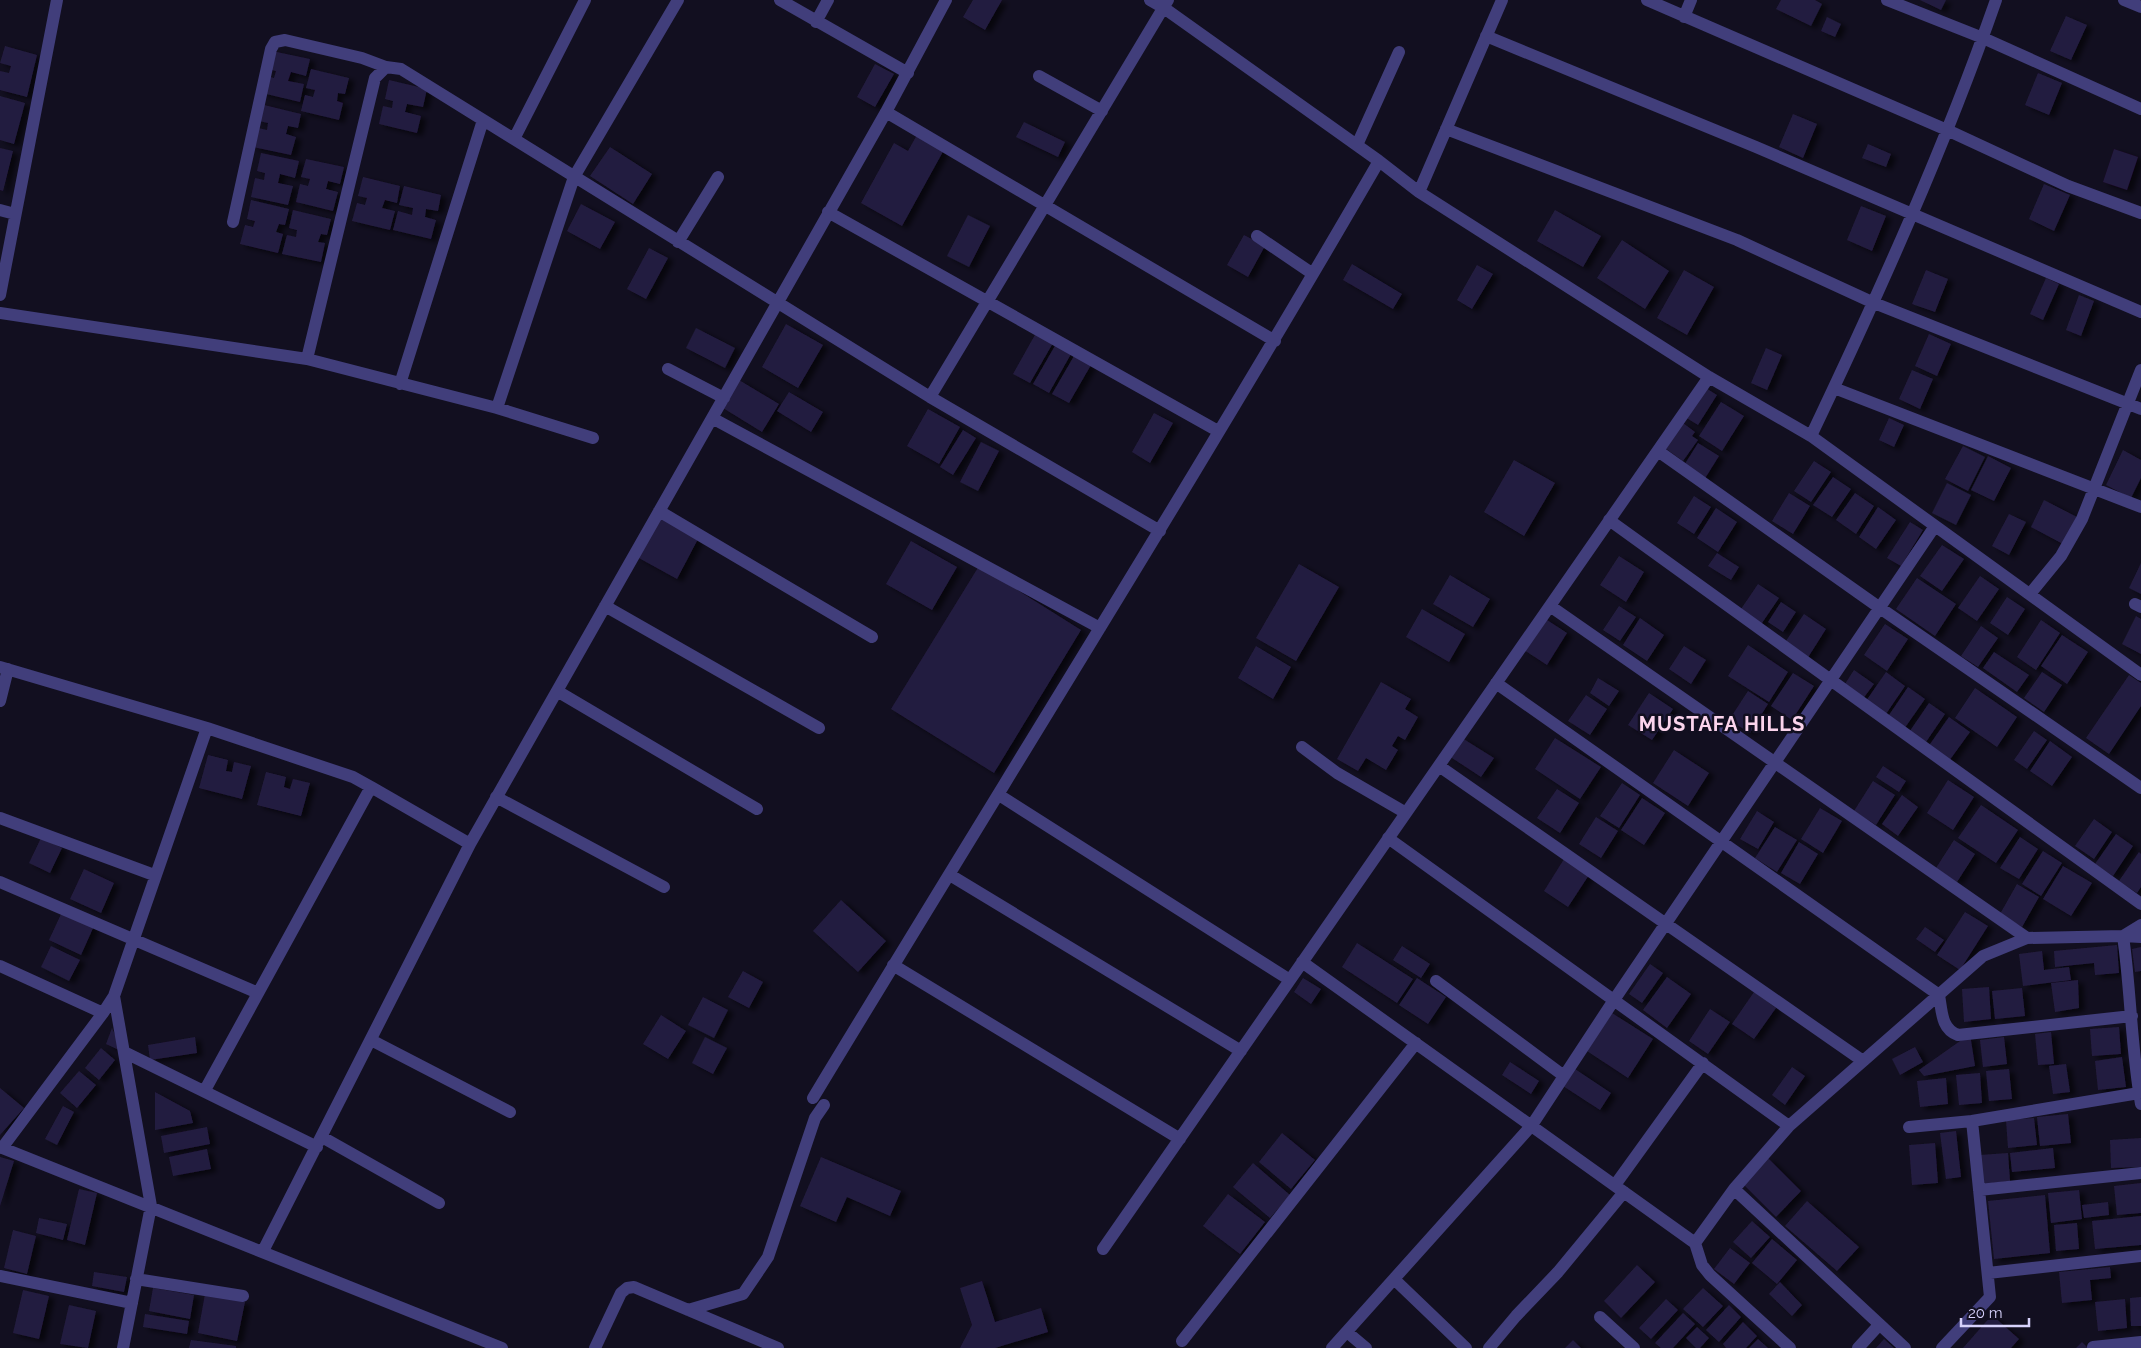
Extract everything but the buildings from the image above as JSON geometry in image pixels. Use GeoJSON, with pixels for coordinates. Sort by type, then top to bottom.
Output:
{"type":"FeatureCollection","features":[{"type":"Feature","properties":{"kind":"street"},"geometry":{"type":"LineString","coordinates":[[0,295],[57,0]]}},
{"type":"Feature","properties":{"kind":"street"},"geometry":{"type":"LineString","coordinates":[[514,139],[585,0]]}},
{"type":"Feature","properties":{"kind":"street"},"geometry":{"type":"LineString","coordinates":[[497,408],[574,177],[678,0]]}},
{"type":"Feature","properties":{"kind":"street"},"geometry":{"type":"LineString","coordinates":[[780,0],[908,73]]}},
{"type":"Feature","properties":{"kind":"street"},"geometry":{"type":"LineString","coordinates":[[816,22],[828,0]]}},
{"type":"Feature","properties":{"kind":"street"},"geometry":{"type":"LineString","coordinates":[[263,1251],[470,844],[778,304],[828,212],[908,73],[946,0]]}},
{"type":"Feature","properties":{"kind":"street"},"geometry":{"type":"LineString","coordinates":[[1150,0],[1166,4],[1419,192],[1709,377],[1811,436],[2141,674]]}},
{"type":"Feature","properties":{"kind":"street"},"geometry":{"type":"LineString","coordinates":[[1419,192],[1502,0]]}},
{"type":"Feature","properties":{"kind":"street"},"geometry":{"type":"LineString","coordinates":[[1647,0],[1947,130],[2068,186],[2141,213]]}},
{"type":"Feature","properties":{"kind":"street"},"geometry":{"type":"LineString","coordinates":[[1684,17],[1691,0]]}},
{"type":"Feature","properties":{"kind":"street"},"geometry":{"type":"LineString","coordinates":[[1887,0],[1983,38],[2141,109]]}},
{"type":"Feature","properties":{"kind":"street"},"geometry":{"type":"LineString","coordinates":[[1811,436],[1874,303],[1947,130],[1996,0]]}},
{"type":"Feature","properties":{"kind":"street"},"geometry":{"type":"LineString","coordinates":[[2124,0],[2141,7]]}},
{"type":"Feature","properties":{"kind":"street"},"geometry":{"type":"LineString","coordinates":[[930,398],[1166,4]]}},
{"type":"Feature","properties":{"kind":"street"},"geometry":{"type":"LineString","coordinates":[[1486,36],[1747,143],[2141,312]]}},
{"type":"Feature","properties":{"kind":"street"},"geometry":{"type":"LineString","coordinates":[[233,222],[271,49],[275,42],[285,40],[362,58],[386,67],[401,69],[930,398],[1160,531]]}},
{"type":"Feature","properties":{"kind":"street"},"geometry":{"type":"LineString","coordinates":[[1357,145],[1399,52]]}},
{"type":"Feature","properties":{"kind":"street"},"geometry":{"type":"LineString","coordinates":[[307,360],[375,78],[386,67]]}},
{"type":"Feature","properties":{"kind":"street"},"geometry":{"type":"LineString","coordinates":[[1040,76],[1102,111]]}},
{"type":"Feature","properties":{"kind":"street"},"geometry":{"type":"LineString","coordinates":[[886,112],[1047,205],[1274,341]]}},
{"type":"Feature","properties":{"kind":"street"},"geometry":{"type":"LineString","coordinates":[[400,384],[483,120]]}},
{"type":"Feature","properties":{"kind":"street"},"geometry":{"type":"LineString","coordinates":[[1446,129],[1737,240],[1874,303],[2141,409]]}},
{"type":"Feature","properties":{"kind":"street"},"geometry":{"type":"LineString","coordinates":[[813,1098],[1160,531],[1379,161]]}},
{"type":"Feature","properties":{"kind":"street"},"geometry":{"type":"LineString","coordinates":[[678,242],[718,177]]}},
{"type":"Feature","properties":{"kind":"street"},"geometry":{"type":"LineString","coordinates":[[0,210],[15,214]]}},
{"type":"Feature","properties":{"kind":"street"},"geometry":{"type":"LineString","coordinates":[[828,212],[1218,431]]}},
{"type":"Feature","properties":{"kind":"street"},"geometry":{"type":"LineString","coordinates":[[1257,236],[1313,274]]}},
{"type":"Feature","properties":{"kind":"street"},"geometry":{"type":"LineString","coordinates":[[0,313],[307,360],[497,408],[593,438]]}},
{"type":"Feature","properties":{"kind":"street"},"geometry":{"type":"LineString","coordinates":[[668,369],[724,398]]}},
{"type":"Feature","properties":{"kind":"street"},"geometry":{"type":"LineString","coordinates":[[2030,594],[2062,556],[2082,519],[2141,370]]}},
{"type":"Feature","properties":{"kind":"street"},"geometry":{"type":"LineString","coordinates":[[1103,1249],[1709,377]]}},
{"type":"Feature","properties":{"kind":"street"},"geometry":{"type":"LineString","coordinates":[[1834,388],[2141,507]]}},
{"type":"Feature","properties":{"kind":"street"},"geometry":{"type":"LineString","coordinates":[[712,418],[1100,628]]}},
{"type":"Feature","properties":{"kind":"street"},"geometry":{"type":"LineString","coordinates":[[1658,451],[1880,608],[2141,788]]}},
{"type":"Feature","properties":{"kind":"street"},"geometry":{"type":"LineString","coordinates":[[660,511],[872,637]]}},
{"type":"Feature","properties":{"kind":"street"},"geometry":{"type":"LineString","coordinates":[[1610,520],[2141,904]]}},
{"type":"Feature","properties":{"kind":"street"},"geometry":{"type":"LineString","coordinates":[[1332,1348],[1532,1125],[1665,923],[1935,526]]}},
{"type":"Feature","properties":{"kind":"street"},"geometry":{"type":"LineString","coordinates":[[605,606],[819,728]]}},
{"type":"Feature","properties":{"kind":"street"},"geometry":{"type":"LineString","coordinates":[[1550,606],[2027,938]]}},
{"type":"Feature","properties":{"kind":"street"},"geometry":{"type":"LineString","coordinates":[[0,701],[4,668],[206,728],[354,777],[470,844]]}},
{"type":"Feature","properties":{"kind":"street"},"geometry":{"type":"LineString","coordinates":[[1496,683],[1939,995],[1946,1026],[1950,1032],[1958,1035],[2132,1016]]}},
{"type":"Feature","properties":{"kind":"street"},"geometry":{"type":"LineString","coordinates":[[557,691],[757,809]]}},
{"type":"Feature","properties":{"kind":"street"},"geometry":{"type":"LineString","coordinates":[[206,728],[114,996],[1,1148],[151,1206],[502,1348]]}},
{"type":"Feature","properties":{"kind":"street"},"geometry":{"type":"LineString","coordinates":[[1302,747],[1337,773],[1406,813]]}},
{"type":"Feature","properties":{"kind":"street"},"geometry":{"type":"LineString","coordinates":[[1439,766],[1863,1061]]}},
{"type":"Feature","properties":{"kind":"street"},"geometry":{"type":"LineString","coordinates":[[205,1090],[370,787]]}},
{"type":"Feature","properties":{"kind":"street"},"geometry":{"type":"LineString","coordinates":[[999,795],[1290,980]]}},
{"type":"Feature","properties":{"kind":"street"},"geometry":{"type":"LineString","coordinates":[[496,797],[664,888]]}},
{"type":"Feature","properties":{"kind":"street"},"geometry":{"type":"LineString","coordinates":[[0,818],[154,875]]}},
{"type":"Feature","properties":{"kind":"street"},"geometry":{"type":"LineString","coordinates":[[1388,838],[1789,1126]]}},
{"type":"Feature","properties":{"kind":"street"},"geometry":{"type":"LineString","coordinates":[[950,875],[1241,1051]]}},
{"type":"Feature","properties":{"kind":"street"},"geometry":{"type":"LineString","coordinates":[[0,882],[258,993]]}},
{"type":"Feature","properties":{"kind":"street"},"geometry":{"type":"LineString","coordinates":[[2124,936],[2141,924]]}},
{"type":"Feature","properties":{"kind":"street"},"geometry":{"type":"LineString","coordinates":[[1909,1127],[2140,1098],[2132,1016],[2135,984],[2124,936]]}},
{"type":"Feature","properties":{"kind":"street"},"geometry":{"type":"LineString","coordinates":[[1695,1243],[1734,1189],[1789,1126],[1983,956],[2027,938],[2124,936],[2141,938]]}},
{"type":"Feature","properties":{"kind":"street"},"geometry":{"type":"LineString","coordinates":[[1302,962],[1695,1243],[1702,1265],[1710,1275],[1790,1348]]}},
{"type":"Feature","properties":{"kind":"street"},"geometry":{"type":"LineString","coordinates":[[893,965],[1180,1140]]}},
{"type":"Feature","properties":{"kind":"street"},"geometry":{"type":"LineString","coordinates":[[0,966],[103,1013]]}},
{"type":"Feature","properties":{"kind":"street"},"geometry":{"type":"LineString","coordinates":[[1436,981],[1564,1076]]}},
{"type":"Feature","properties":{"kind":"street"},"geometry":{"type":"LineString","coordinates":[[114,996],[151,1206],[123,1348]]}},
{"type":"Feature","properties":{"kind":"street"},"geometry":{"type":"LineString","coordinates":[[371,1040],[510,1112]]}},
{"type":"Feature","properties":{"kind":"street"},"geometry":{"type":"LineString","coordinates":[[1182,1341],[1416,1043]]}},
{"type":"Feature","properties":{"kind":"street"},"geometry":{"type":"LineString","coordinates":[[124,1052],[320,1142],[439,1203]]}},
{"type":"Feature","properties":{"kind":"street"},"geometry":{"type":"LineString","coordinates":[[1488,1348],[1558,1272],[1619,1189],[1703,1063]]}},
{"type":"Feature","properties":{"kind":"street"},"geometry":{"type":"LineString","coordinates":[[688,1310],[743,1294],[768,1257],[815,1118],[824,1106]]}},
{"type":"Feature","properties":{"kind":"street"},"geometry":{"type":"LineString","coordinates":[[1942,1348],[1990,1297],[1972,1120]]}},
{"type":"Feature","properties":{"kind":"street"},"geometry":{"type":"LineString","coordinates":[[1979,1190],[2141,1173]]}},
{"type":"Feature","properties":{"kind":"street"},"geometry":{"type":"LineString","coordinates":[[1734,1189],[1905,1348]]}},
{"type":"Feature","properties":{"kind":"street"},"geometry":{"type":"LineString","coordinates":[[1988,1273],[2141,1256]]}},
{"type":"Feature","properties":{"kind":"street"},"geometry":{"type":"LineString","coordinates":[[0,1276],[132,1303]]}},
{"type":"Feature","properties":{"kind":"street"},"geometry":{"type":"LineString","coordinates":[[136,1279],[243,1296]]}},
{"type":"Feature","properties":{"kind":"street"},"geometry":{"type":"LineString","coordinates":[[1394,1279],[1466,1348]]}},
{"type":"Feature","properties":{"kind":"street"},"geometry":{"type":"LineString","coordinates":[[595,1348],[621,1293],[627,1288],[634,1287],[778,1348]]}},
{"type":"Feature","properties":{"kind":"street"},"geometry":{"type":"LineString","coordinates":[[1600,1317],[1634,1348]]}},
{"type":"Feature","properties":{"kind":"street"},"geometry":{"type":"LineString","coordinates":[[1858,1348],[1879,1325]]}},
{"type":"Feature","properties":{"kind":"street"},"geometry":{"type":"LineString","coordinates":[[1347,1332],[1366,1348]]}},
{"type":"Feature","properties":{"kind":"street"},"geometry":{"type":"LineString","coordinates":[[2093,1347],[2141,1342]]}},
{"type":"Feature","properties":{"kind":"district","name":"MUSTAFA HILLS"},"geometry":{"type":"Point","coordinates":[1722,724]}}]}
